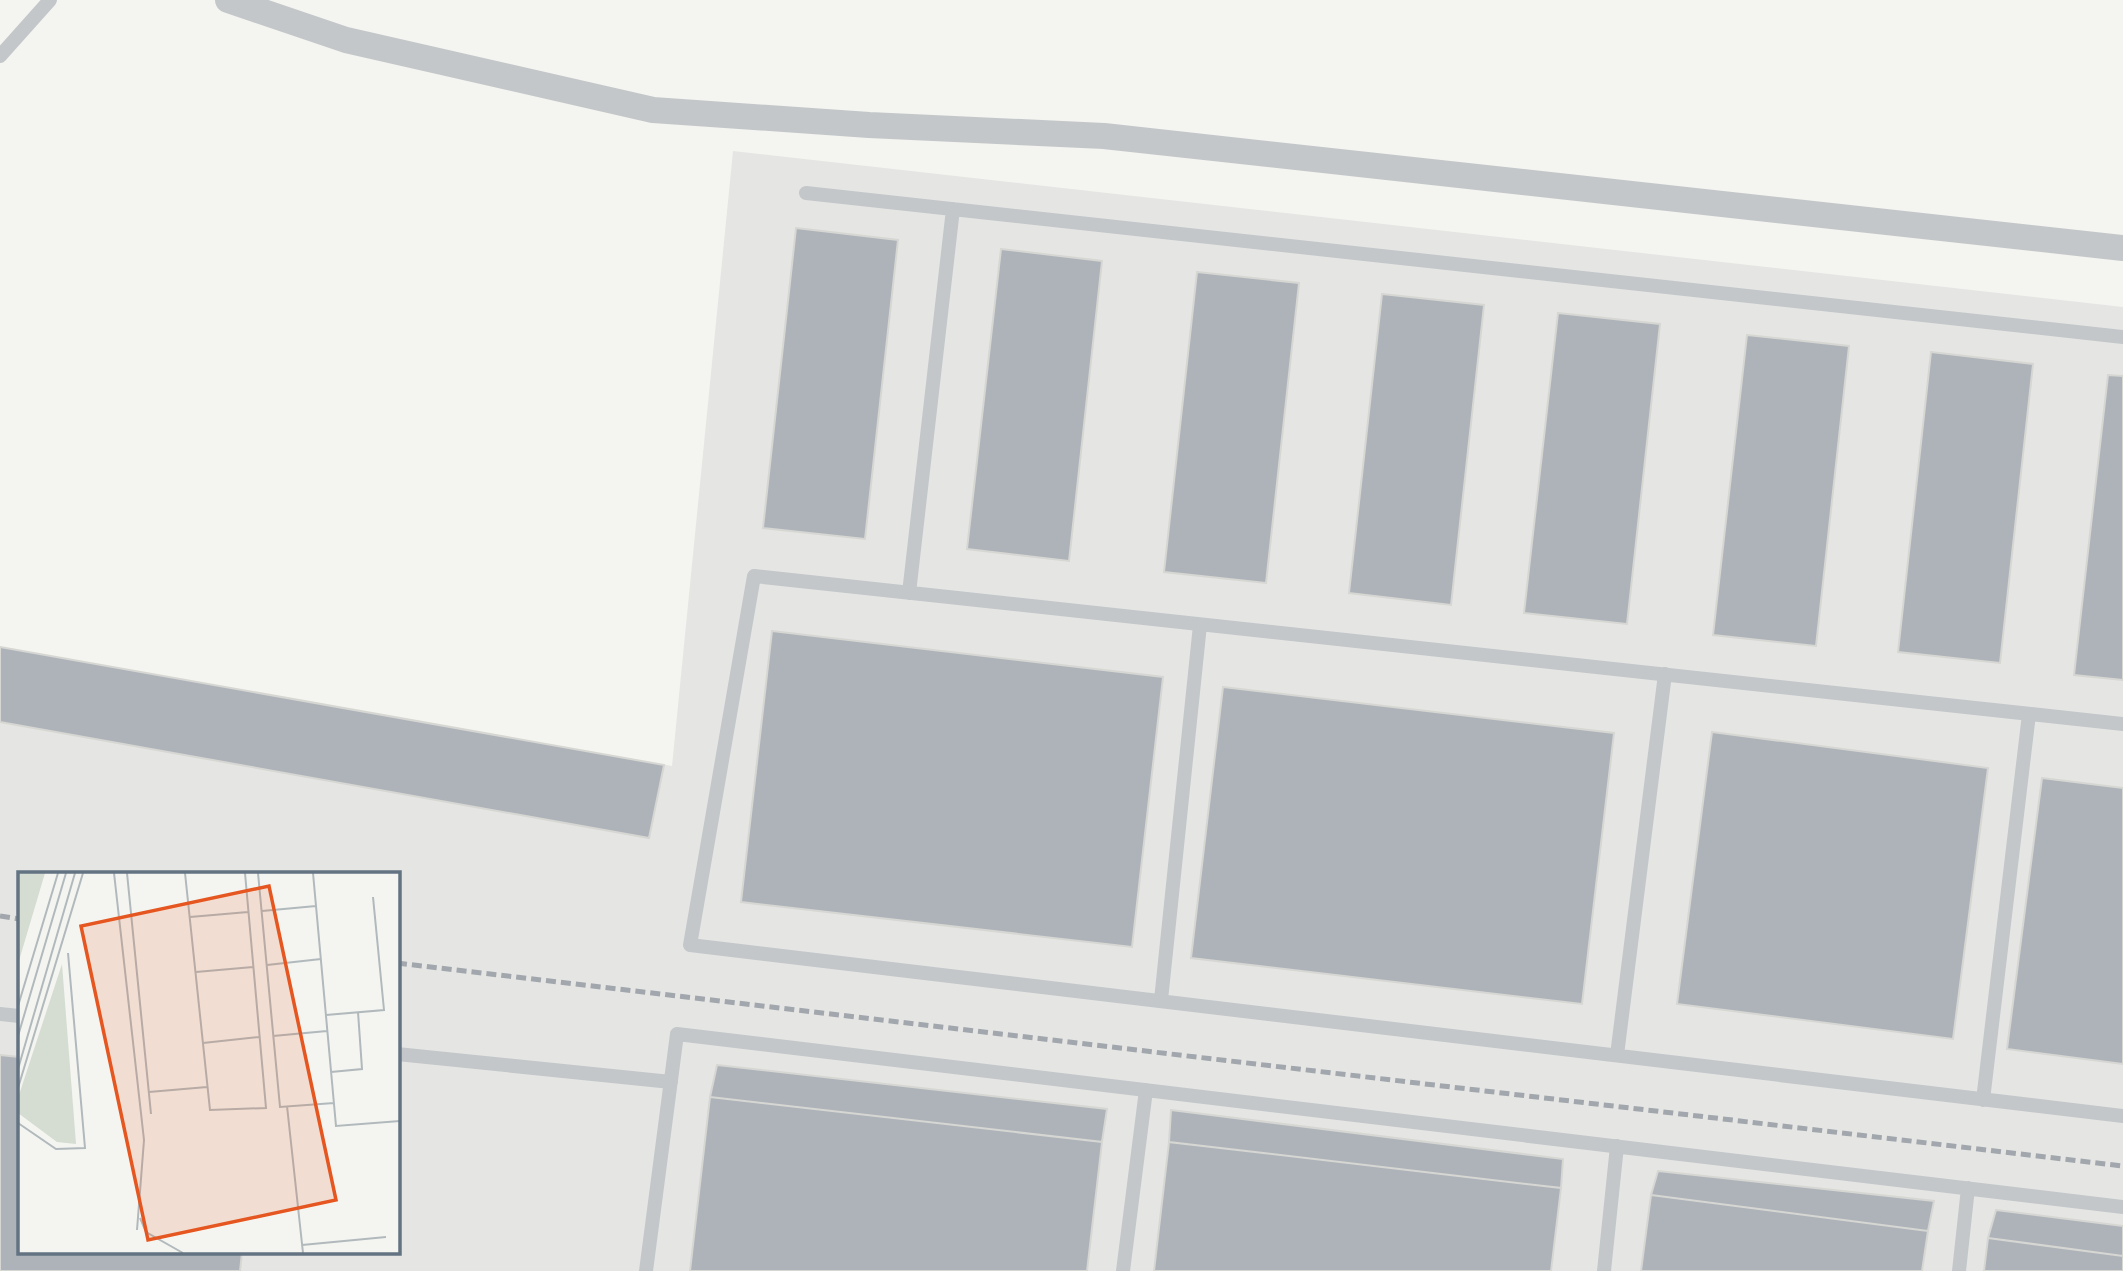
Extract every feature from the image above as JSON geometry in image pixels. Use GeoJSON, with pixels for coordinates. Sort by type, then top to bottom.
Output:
{"type":"FeatureCollection","features":[{"type":"Feature","properties":{"kind":"street"},"geometry":{"type":"LineString","coordinates":[[228,0],[346,40],[653,110],[869,125],[1104,136],[2123,248]]}},
{"type":"Feature","properties":{"kind":"lane"},"geometry":{"type":"LineString","coordinates":[[0,56],[50,0]]}},
{"type":"Feature","properties":{"kind":"lane"},"geometry":{"type":"LineString","coordinates":[[806,192],[2123,337]]}},
{"type":"Feature","properties":{"kind":"lane"},"geometry":{"type":"LineString","coordinates":[[909,593],[953,209]]}},
{"type":"Feature","properties":{"kind":"lane"},"geometry":{"type":"LineString","coordinates":[[2123,724],[754,576],[690,944],[2123,1116]]}},
{"type":"Feature","properties":{"kind":"lane"},"geometry":{"type":"LineString","coordinates":[[1161,1000],[1200,625]]}},
{"type":"Feature","properties":{"kind":"lane"},"geometry":{"type":"LineString","coordinates":[[1617,1055],[1665,674]]}},
{"type":"Feature","properties":{"kind":"lane"},"geometry":{"type":"LineString","coordinates":[[1983,1100],[2029,714]]}},
{"type":"Feature","properties":{"kind":"lane"},"geometry":{"type":"LineString","coordinates":[[0,1014],[18,1016]]}},
{"type":"Feature","properties":{"kind":"lane"},"geometry":{"type":"LineString","coordinates":[[646,1271],[677,1034],[2123,1207]]}},
{"type":"Feature","properties":{"kind":"lane"},"geometry":{"type":"LineString","coordinates":[[399,1054],[671,1082]]}},
{"type":"Feature","properties":{"kind":"lane"},"geometry":{"type":"LineString","coordinates":[[1124,1271],[1146,1090]]}},
{"type":"Feature","properties":{"kind":"lane"},"geometry":{"type":"LineString","coordinates":[[1604,1271],[1617,1146]]}},
{"type":"Feature","properties":{"kind":"lane"},"geometry":{"type":"LineString","coordinates":[[1959,1271],[1968,1188]]}},
{"type":"Feature","properties":{"kind":"shaded area"},"geometry":{"type":"Polygon","coordinates":[[[733,151],[2123,307],[2123,1271],[0,1271],[0,647],[672,766],[733,151]]]}},
{"type":"Feature","properties":{"kind":"building"},"geometry":{"type":"Polygon","coordinates":[[[796,228],[898,240],[865,539],[763,528],[796,228]]]}},
{"type":"Feature","properties":{"kind":"building"},"geometry":{"type":"Polygon","coordinates":[[[1001,249],[1102,261],[1069,561],[967,549],[1001,249]]]}},
{"type":"Feature","properties":{"kind":"building"},"geometry":{"type":"Polygon","coordinates":[[[1197,272],[1299,283],[1266,583],[1164,572],[1197,272]]]}},
{"type":"Feature","properties":{"kind":"building"},"geometry":{"type":"Polygon","coordinates":[[[1382,294],[1484,305],[1451,605],[1349,593],[1382,294]]]}},
{"type":"Feature","properties":{"kind":"building"},"geometry":{"type":"Polygon","coordinates":[[[1558,313],[1660,324],[1627,624],[1524,613],[1558,313]]]}},
{"type":"Feature","properties":{"kind":"building"},"geometry":{"type":"Polygon","coordinates":[[[1747,335],[1849,346],[1816,646],[1713,635],[1747,335]]]}},
{"type":"Feature","properties":{"kind":"building"},"geometry":{"type":"Polygon","coordinates":[[[1931,352],[2033,364],[2000,663],[1898,652],[1931,352]]]}},
{"type":"Feature","properties":{"kind":"building"},"geometry":{"type":"Polygon","coordinates":[[[2108,375],[2123,376],[2123,680],[2074,675],[2108,375]]]}},
{"type":"Feature","properties":{"kind":"building"},"geometry":{"type":"Polygon","coordinates":[[[772,631],[1163,677],[1132,947],[741,902],[772,631]]]}},
{"type":"Feature","properties":{"kind":"building"},"geometry":{"type":"Polygon","coordinates":[[[0,647],[664,765],[649,838],[0,722],[0,647]]]}},
{"type":"Feature","properties":{"kind":"building"},"geometry":{"type":"Polygon","coordinates":[[[1223,687],[1614,733],[1582,1004],[1191,958],[1223,687]]]}},
{"type":"Feature","properties":{"kind":"building"},"geometry":{"type":"Polygon","coordinates":[[[1712,732],[1988,768],[1953,1039],[1677,1004],[1712,732]]]}},
{"type":"Feature","properties":{"kind":"building"},"geometry":{"type":"Polygon","coordinates":[[[2042,778],[2123,788],[2123,1064],[2007,1049],[2042,778]]]}},
{"type":"Feature","properties":{"kind":"building"},"geometry":{"type":"Polygon","coordinates":[[[0,1055],[18,1057],[18,1254],[242,1254],[240,1271],[0,1271],[0,1055]]]}},
{"type":"Feature","properties":{"kind":"building"},"geometry":{"type":"Polygon","coordinates":[[[717,1065],[1107,1109],[1102,1142],[710,1097],[717,1065]]]}},
{"type":"Feature","properties":{"kind":"building"},"geometry":{"type":"Polygon","coordinates":[[[710,1097],[1102,1142],[1087,1271],[690,1271],[710,1097]]]}},
{"type":"Feature","properties":{"kind":"building"},"geometry":{"type":"Polygon","coordinates":[[[1171,1110],[1563,1159],[1561,1188],[1169,1142],[1171,1110]]]}},
{"type":"Feature","properties":{"kind":"building"},"geometry":{"type":"Polygon","coordinates":[[[1169,1142],[1561,1188],[1551,1271],[1154,1271],[1169,1142]]]}},
{"type":"Feature","properties":{"kind":"building"},"geometry":{"type":"Polygon","coordinates":[[[1658,1171],[1934,1201],[1928,1231],[1651,1195],[1658,1171]]]}},
{"type":"Feature","properties":{"kind":"building"},"geometry":{"type":"Polygon","coordinates":[[[1651,1195],[1928,1231],[1922,1271],[1641,1271],[1651,1195]]]}},
{"type":"Feature","properties":{"kind":"building"},"geometry":{"type":"Polygon","coordinates":[[[1996,1210],[2123,1226],[2123,1256],[1988,1238],[1996,1210]]]}},
{"type":"Feature","properties":{"kind":"building"},"geometry":{"type":"Polygon","coordinates":[[[1988,1238],[2123,1256],[2123,1271],[1984,1271],[1988,1238]]]}},
{"type":"Feature","properties":{"kind":"railway"},"geometry":{"type":"LineString","coordinates":[[0,916],[18,919]]}},
{"type":"Feature","properties":{"kind":"railway"},"geometry":{"type":"LineString","coordinates":[[399,963],[2123,1166]]}}]}
